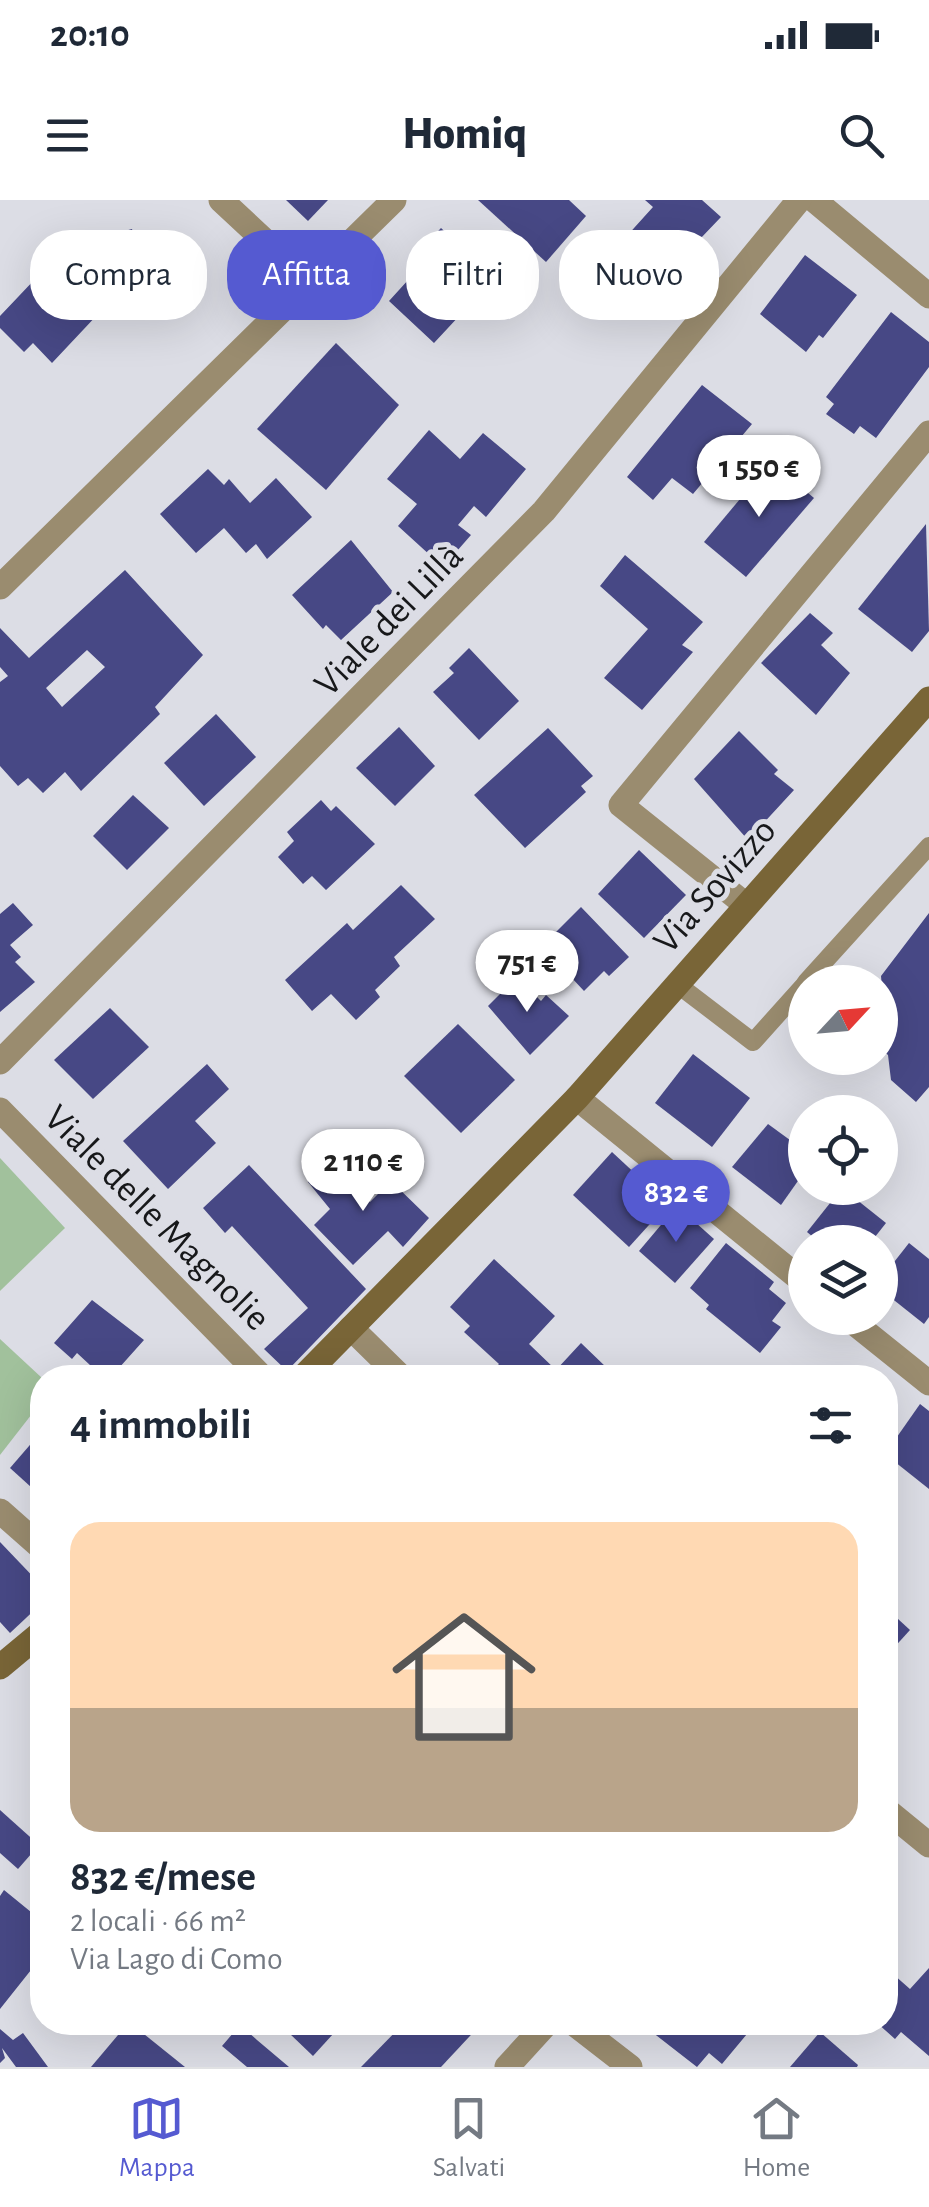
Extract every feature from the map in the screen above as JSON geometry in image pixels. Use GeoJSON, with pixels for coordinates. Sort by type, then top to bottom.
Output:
{"type":"FeatureCollection","features":[{"type":"Feature","properties":{"kind":"street"},"geometry":{"type":"LineString","coordinates":[[220,200],[252,230]]}},
{"type":"Feature","properties":{"kind":"street"},"geometry":{"type":"LineString","coordinates":[[364,230],[394,200]]}},
{"type":"Feature","properties":{"kind":"street","name":"Viale dei Lillà"},"geometry":{"type":"LineString","coordinates":[[0,1062],[544,511],[799,200]]}},
{"type":"Feature","properties":{"kind":"street"},"geometry":{"type":"LineString","coordinates":[[814,200],[929,296]]}},
{"type":"Feature","properties":{"kind":"street"},"geometry":{"type":"LineString","coordinates":[[0,586],[273,320]]}},
{"type":"Feature","properties":{"kind":"street"},"geometry":{"type":"LineString","coordinates":[[746,905],[620,804],[929,433]]}},
{"type":"Feature","properties":{"kind":"street","name":"Via Sovizzo"},"geometry":{"type":"LineString","coordinates":[[315,1365],[577,1098],[929,699]]}},
{"type":"Feature","properties":{"kind":"street"},"geometry":{"type":"LineString","coordinates":[[577,1098],[788,1269]]}},
{"type":"Feature","properties":{"kind":"street","name":"Viale delle Magnolie"},"geometry":{"type":"LineString","coordinates":[[0,1110],[250,1365]]}},
{"type":"Feature","properties":{"kind":"street"},"geometry":{"type":"LineString","coordinates":[[351,1328],[389,1365]]}},
{"type":"Feature","properties":{"kind":"street"},"geometry":{"type":"LineString","coordinates":[[869,1335],[929,1384]]}},
{"type":"Feature","properties":{"kind":"street"},"geometry":{"type":"LineString","coordinates":[[0,1512],[30,1538]]}},
{"type":"Feature","properties":{"kind":"street"},"geometry":{"type":"LineString","coordinates":[[0,1667],[30,1642]]}},
{"type":"Feature","properties":{"kind":"street"},"geometry":{"type":"LineString","coordinates":[[898,1819],[929,1845]]}},
{"type":"Feature","properties":{"kind":"street"},"geometry":{"type":"LineString","coordinates":[[507,2067],[536,2035]]}},
{"type":"Feature","properties":{"kind":"street"},"geometry":{"type":"LineString","coordinates":[[589,2035],[630,2067]]}},
{"type":"Feature","properties":{"kind":"lane"},"geometry":{"type":"LineString","coordinates":[[822,965],[929,846]]}},
{"type":"Feature","properties":{"kind":"lane"},"geometry":{"type":"LineString","coordinates":[[676,984],[752,1042],[788,1003]]}},
{"type":"Feature","properties":{"kind":"green space"},"geometry":{"type":"Polygon","coordinates":[[[0,1158],[65,1228],[0,1291],[0,1158]]]}},
{"type":"Feature","properties":{"kind":"green space"},"geometry":{"type":"Polygon","coordinates":[[[0,1339],[30,1367],[30,1416],[0,1455],[0,1339]]]}},
{"type":"Feature","properties":{"kind":"building"},"geometry":{"type":"Polygon","coordinates":[[[286,200],[328,200],[308,221],[286,200]]]}},
{"type":"Feature","properties":{"kind":"building"},"geometry":{"type":"Polygon","coordinates":[[[478,200],[569,200],[586,216],[574,230],[559,230],[559,247],[546,262],[539,256],[539,230],[511,230],[478,200]]]}},
{"type":"Feature","properties":{"kind":"building"},"geometry":{"type":"Polygon","coordinates":[[[645,200],[702,200],[721,217],[709,230],[632,230],[653,207],[645,200]]]}},
{"type":"Feature","properties":{"kind":"building"},"geometry":{"type":"Polygon","coordinates":[[[805,255],[857,295],[823,338],[819,335],[806,352],[760,314],[805,255]]]}},
{"type":"Feature","properties":{"kind":"building"},"geometry":{"type":"Polygon","coordinates":[[[406,282],[406,317],[389,301],[406,282]]]}},
{"type":"Feature","properties":{"kind":"building"},"geometry":{"type":"Polygon","coordinates":[[[30,284],[30,320],[92,320],[52,363],[33,343],[24,352],[0,328],[0,316],[30,284]]]}},
{"type":"Feature","properties":{"kind":"building"},"geometry":{"type":"Polygon","coordinates":[[[891,312],[929,342],[929,367],[876,438],[860,426],[854,434],[826,414],[834,404],[826,397],[891,312]]]}},
{"type":"Feature","properties":{"kind":"building"},"geometry":{"type":"Polygon","coordinates":[[[409,320],[455,320],[434,343],[409,320]]]}},
{"type":"Feature","properties":{"kind":"building"},"geometry":{"type":"Polygon","coordinates":[[[336,343],[399,405],[326,490],[257,429],[336,343]]]}},
{"type":"Feature","properties":{"kind":"building"},"geometry":{"type":"Polygon","coordinates":[[[702,385],[752,424],[693,494],[672,478],[653,500],[627,477],[702,385]]]}},
{"type":"Feature","properties":{"kind":"building"},"geometry":{"type":"Polygon","coordinates":[[[429,430],[460,459],[483,433],[526,469],[486,517],[474,506],[458,525],[471,535],[443,567],[398,526],[417,504],[387,479],[429,430]]]}},
{"type":"Feature","properties":{"kind":"building"},"geometry":{"type":"Polygon","coordinates":[[[771,462],[814,498],[746,577],[704,542],[771,462]]]}},
{"type":"Feature","properties":{"kind":"building"},"geometry":{"type":"Polygon","coordinates":[[[208,469],[224,485],[229,479],[250,503],[276,478],[312,517],[267,559],[256,544],[246,553],[224,528],[196,553],[160,514],[208,469]]]}},
{"type":"Feature","properties":{"kind":"building"},"geometry":{"type":"Polygon","coordinates":[[[926,524],[929,631],[912,652],[858,609],[926,524]]]}},
{"type":"Feature","properties":{"kind":"building"},"geometry":{"type":"Polygon","coordinates":[[[351,540],[393,592],[341,640],[326,625],[323,629],[292,595],[351,540]]]}},
{"type":"Feature","properties":{"kind":"building"},"geometry":{"type":"Polygon","coordinates":[[[625,555],[703,622],[682,645],[693,652],[642,710],[604,678],[648,629],[600,586],[625,555]]]}},
{"type":"Feature","properties":{"kind":"building"},"geometry":{"type":"Polygon","coordinates":[[[125,570],[203,655],[155,707],[160,714],[81,791],[65,772],[43,793],[28,778],[18,786],[0,766],[0,682],[8,676],[0,667],[0,628],[29,658],[125,570]],[[87,650],[46,688],[62,707],[105,667],[87,650]]]}},
{"type":"Feature","properties":{"kind":"building"},"geometry":{"type":"Polygon","coordinates":[[[810,613],[833,633],[821,645],[850,673],[816,715],[761,663],[810,613]]]}},
{"type":"Feature","properties":{"kind":"building"},"geometry":{"type":"Polygon","coordinates":[[[469,648],[519,701],[479,740],[433,692],[454,673],[449,668],[469,648]]]}},
{"type":"Feature","properties":{"kind":"building"},"geometry":{"type":"Polygon","coordinates":[[[216,714],[256,757],[204,806],[164,763],[216,714]]]}},
{"type":"Feature","properties":{"kind":"building"},"geometry":{"type":"Polygon","coordinates":[[[399,727],[435,766],[395,806],[356,768],[399,727]]]}},
{"type":"Feature","properties":{"kind":"building"},"geometry":{"type":"Polygon","coordinates":[[[548,728],[593,776],[581,786],[586,792],[525,848],[474,795],[548,728]]]}},
{"type":"Feature","properties":{"kind":"building"},"geometry":{"type":"Polygon","coordinates":[[[739,731],[778,770],[774,774],[794,790],[748,840],[694,779],[739,731]]]}},
{"type":"Feature","properties":{"kind":"building"},"geometry":{"type":"Polygon","coordinates":[[[133,795],[169,828],[127,870],[93,836],[133,795]]]}},
{"type":"Feature","properties":{"kind":"building"},"geometry":{"type":"Polygon","coordinates":[[[321,800],[331,811],[336,806],[375,844],[326,890],[312,876],[303,884],[278,857],[294,841],[287,832],[321,800]]]}},
{"type":"Feature","properties":{"kind":"building"},"geometry":{"type":"Polygon","coordinates":[[[639,850],[686,895],[644,938],[598,894],[639,850]]]}},
{"type":"Feature","properties":{"kind":"building"},"geometry":{"type":"Polygon","coordinates":[[[401,885],[435,919],[394,957],[400,966],[375,990],[380,997],[356,1020],[331,994],[312,1011],[285,980],[347,923],[353,930],[401,885]]]}},
{"type":"Feature","properties":{"kind":"building"},"geometry":{"type":"Polygon","coordinates":[[[13,903],[33,925],[10,945],[21,957],[15,962],[35,982],[0,1012],[0,914],[13,903]]]}},
{"type":"Feature","properties":{"kind":"building"},"geometry":{"type":"Polygon","coordinates":[[[581,907],[629,957],[609,976],[604,971],[584,991],[542,946],[581,907]]]}},
{"type":"Feature","properties":{"kind":"building"},"geometry":{"type":"Polygon","coordinates":[[[929,913],[929,1087],[916,1102],[891,1080],[890,1075],[898,1075],[898,965],[889,965],[929,913]]]}},
{"type":"Feature","properties":{"kind":"building"},"geometry":{"type":"Polygon","coordinates":[[[517,977],[541,1001],[546,995],[569,1016],[530,1055],[488,1006],[517,977]]]}},
{"type":"Feature","properties":{"kind":"building"},"geometry":{"type":"Polygon","coordinates":[[[110,1008],[149,1047],[93,1099],[54,1060],[110,1008]]]}},
{"type":"Feature","properties":{"kind":"building"},"geometry":{"type":"Polygon","coordinates":[[[458,1024],[515,1080],[461,1133],[404,1076],[458,1024]]]}},
{"type":"Feature","properties":{"kind":"building"},"geometry":{"type":"Polygon","coordinates":[[[693,1054],[750,1098],[712,1147],[655,1103],[693,1054]]]}},
{"type":"Feature","properties":{"kind":"building"},"geometry":{"type":"Polygon","coordinates":[[[207,1064],[229,1089],[195,1121],[216,1143],[168,1189],[123,1141],[207,1064]]]}},
{"type":"Feature","properties":{"kind":"building"},"geometry":{"type":"Polygon","coordinates":[[[768,1124],[788,1139],[788,1195],[781,1205],[732,1167],[768,1124]]]}},
{"type":"Feature","properties":{"kind":"building"},"geometry":{"type":"Polygon","coordinates":[[[612,1152],[668,1204],[629,1247],[573,1195],[612,1152]]]}},
{"type":"Feature","properties":{"kind":"building"},"geometry":{"type":"Polygon","coordinates":[[[330,1161],[370,1202],[391,1181],[429,1218],[403,1247],[388,1231],[353,1265],[314,1225],[330,1209],[308,1182],[330,1161]]]}},
{"type":"Feature","properties":{"kind":"building"},"geometry":{"type":"Polygon","coordinates":[[[249,1165],[366,1289],[293,1365],[281,1365],[264,1349],[308,1308],[232,1226],[225,1233],[203,1208],[249,1165]]]}},
{"type":"Feature","properties":{"kind":"building"},"geometry":{"type":"Polygon","coordinates":[[[828,1205],[863,1205],[886,1223],[884,1225],[813,1225],[828,1205]]]}},
{"type":"Feature","properties":{"kind":"building"},"geometry":{"type":"Polygon","coordinates":[[[677,1206],[714,1239],[675,1283],[639,1251],[677,1206]]]}},
{"type":"Feature","properties":{"kind":"building"},"geometry":{"type":"Polygon","coordinates":[[[726,1243],[774,1282],[769,1289],[786,1303],[772,1321],[781,1327],[760,1353],[706,1309],[709,1305],[690,1288],[726,1243]]]}},
{"type":"Feature","properties":{"kind":"building"},"geometry":{"type":"Polygon","coordinates":[[[909,1243],[929,1259],[929,1317],[924,1324],[898,1303],[898,1257],[909,1243]]]}},
{"type":"Feature","properties":{"kind":"building"},"geometry":{"type":"Polygon","coordinates":[[[494,1259],[555,1316],[529,1344],[551,1365],[498,1365],[464,1332],[470,1326],[450,1307],[494,1259]]]}},
{"type":"Feature","properties":{"kind":"building"},"geometry":{"type":"Polygon","coordinates":[[[92,1300],[144,1340],[122,1365],[90,1365],[77,1353],[72,1359],[54,1343],[92,1300]]]}},
{"type":"Feature","properties":{"kind":"building"},"geometry":{"type":"Polygon","coordinates":[[[581,1343],[604,1365],[561,1365],[581,1343]]]}},
{"type":"Feature","properties":{"kind":"building"},"geometry":{"type":"Polygon","coordinates":[[[920,1404],[929,1411],[929,1489],[898,1464],[898,1435],[920,1404]]]}},
{"type":"Feature","properties":{"kind":"building"},"geometry":{"type":"Polygon","coordinates":[[[30,1445],[30,1486],[10,1468],[30,1445]]]}},
{"type":"Feature","properties":{"kind":"building"},"geometry":{"type":"Polygon","coordinates":[[[0,1542],[30,1573],[30,1614],[10,1633],[0,1622],[0,1542]]]}},
{"type":"Feature","properties":{"kind":"building"},"geometry":{"type":"Polygon","coordinates":[[[898,1619],[910,1630],[898,1643],[898,1619]]]}},
{"type":"Feature","properties":{"kind":"building"},"geometry":{"type":"Polygon","coordinates":[[[0,1810],[30,1837],[30,1855],[18,1869],[0,1853],[0,1810]]]}},
{"type":"Feature","properties":{"kind":"building"},"geometry":{"type":"Polygon","coordinates":[[[4,1890],[30,1911],[30,1971],[0,2009],[0,1896],[4,1890]]]}},
{"type":"Feature","properties":{"kind":"building"},"geometry":{"type":"Polygon","coordinates":[[[929,1968],[929,2056],[901,2032],[895,2039],[891,2035],[898,2035],[898,1978],[910,1989],[929,1968]]]}},
{"type":"Feature","properties":{"kind":"building"},"geometry":{"type":"Polygon","coordinates":[[[0,2029],[13,2040],[23,2033],[48,2067],[16,2067],[2,2048],[5,2058],[0,2063],[0,2029]]]}},
{"type":"Feature","properties":{"kind":"building"},"geometry":{"type":"Polygon","coordinates":[[[118,2035],[145,2035],[185,2067],[91,2067],[118,2035]]]}},
{"type":"Feature","properties":{"kind":"building"},"geometry":{"type":"Polygon","coordinates":[[[231,2035],[252,2035],[289,2067],[247,2067],[222,2046],[231,2035]]]}},
{"type":"Feature","properties":{"kind":"building"},"geometry":{"type":"Polygon","coordinates":[[[291,2035],[332,2035],[313,2056],[291,2035]]]}},
{"type":"Feature","properties":{"kind":"building"},"geometry":{"type":"Polygon","coordinates":[[[392,2035],[471,2035],[441,2067],[361,2067],[392,2035]]]}},
{"type":"Feature","properties":{"kind":"building"},"geometry":{"type":"Polygon","coordinates":[[[656,2035],[746,2035],[722,2064],[709,2053],[697,2067],[656,2035]]]}},
{"type":"Feature","properties":{"kind":"building"},"geometry":{"type":"Polygon","coordinates":[[[817,2035],[823,2035],[858,2065],[857,2067],[790,2067],[817,2035]]]}}]}
